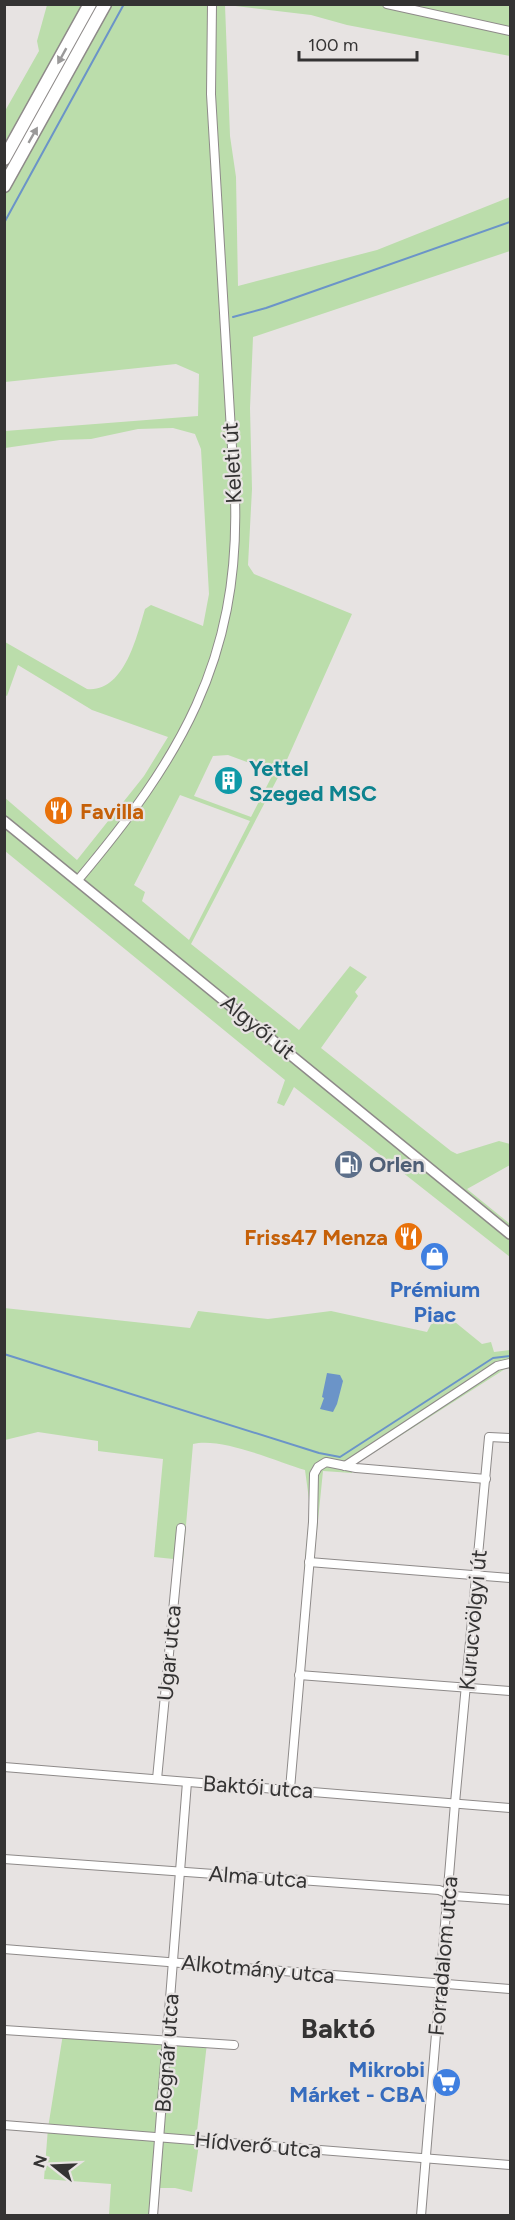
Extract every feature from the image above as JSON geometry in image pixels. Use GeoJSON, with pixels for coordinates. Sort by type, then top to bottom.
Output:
{"type":"FeatureCollection","features":[{"type":"Feature","properties":{"kind":"highway"},"geometry":{"type":"LineString","coordinates":[[4,159],[90,4]]}},
{"type":"Feature","properties":{"kind":"highway"},"geometry":{"type":"LineString","coordinates":[[4,186],[105,4]]}},
{"type":"Feature","properties":{"kind":"main road","name":"Algyői út"},"geometry":{"type":"LineString","coordinates":[[4,821],[510,1234]]}},
{"type":"Feature","properties":{"kind":"street","name":"Keleti út"},"geometry":{"type":"LineString","coordinates":[[78,880],[128,820],[182,737],[210,673],[223,628],[231,582],[235,540],[235,498],[211,94],[212,4]]}},
{"type":"Feature","properties":{"kind":"street"},"geometry":{"type":"LineString","coordinates":[[387,4],[510,31]]}},
{"type":"Feature","properties":{"kind":"street"},"geometry":{"type":"LineString","coordinates":[[345,1466],[497,1366],[510,1363]]}},
{"type":"Feature","properties":{"kind":"street","name":"Kurucvölgyi út"},"geometry":{"type":"LineString","coordinates":[[455,1803],[489,1437],[510,1438]]}},
{"type":"Feature","properties":{"kind":"street"},"geometry":{"type":"LineString","coordinates":[[290,1790],[313,1522],[314,1474],[318,1467],[326,1462],[345,1466],[486,1479]]}},
{"type":"Feature","properties":{"kind":"street","name":"Ugar utca"},"geometry":{"type":"LineString","coordinates":[[157,1779],[181,1528]]}},
{"type":"Feature","properties":{"kind":"street"},"geometry":{"type":"LineString","coordinates":[[309,1562],[510,1578]]}},
{"type":"Feature","properties":{"kind":"street"},"geometry":{"type":"LineString","coordinates":[[299,1675],[510,1690]]}},
{"type":"Feature","properties":{"kind":"street","name":"Baktói utca"},"geometry":{"type":"LineString","coordinates":[[4,1767],[510,1808]]}},
{"type":"Feature","properties":{"kind":"street","name":"Bognár utca"},"geometry":{"type":"LineString","coordinates":[[153,2216],[188,1782]]}},
{"type":"Feature","properties":{"kind":"street","name":"Forradalom utca"},"geometry":{"type":"LineString","coordinates":[[421,2216],[455,1803]]}},
{"type":"Feature","properties":{"kind":"street","name":"Alma utca"},"geometry":{"type":"LineString","coordinates":[[4,1858],[439,1890],[448,1894],[510,1900]]}},
{"type":"Feature","properties":{"kind":"street","name":"Alkotmány utca"},"geometry":{"type":"LineString","coordinates":[[4,1949],[510,1989]]}},
{"type":"Feature","properties":{"kind":"street"},"geometry":{"type":"LineString","coordinates":[[4,2030],[234,2045]]}},
{"type":"Feature","properties":{"kind":"street","name":"Hídverő utca"},"geometry":{"type":"LineString","coordinates":[[4,2125],[510,2165]]}},
{"type":"Feature","properties":{"kind":"green space"},"geometry":{"type":"Polygon","coordinates":[[[47,5],[225,5],[230,136],[236,177],[238,286],[377,250],[510,197],[510,251],[253,337],[250,408],[252,489],[248,565],[254,574],[352,614],[285,764],[191,944],[299,1030],[350,966],[367,977],[355,992],[358,996],[321,1048],[451,1151],[457,1154],[499,1141],[510,1144],[510,1165],[467,1189],[510,1224],[510,1257],[294,1087],[284,1106],[277,1103],[285,1080],[5,851],[4,797],[77,860],[144,776],[168,737],[92,710],[18,665],[7,696],[4,694],[5,642],[87,689],[100,688],[120,673],[127,661],[145,609],[151,605],[203,626],[209,594],[201,449],[195,434],[173,428],[138,429],[91,439],[60,440],[5,448],[5,431],[198,416],[199,374],[176,364],[5,382],[5,111],[39,51],[37,41],[47,5]],[[228,755],[213,756],[194,796],[251,817],[274,772],[228,755]],[[180,795],[134,885],[145,892],[142,901],[189,940],[250,821],[180,795]]]}},
{"type":"Feature","properties":{"kind":"green space"},"geometry":{"type":"Polygon","coordinates":[[[227,5],[510,5],[510,56],[347,25],[311,15],[227,5]]]}},
{"type":"Feature","properties":{"kind":"green space"},"geometry":{"type":"Polygon","coordinates":[[[4,1308],[190,1328],[198,1311],[268,1319],[331,1311],[427,1332],[439,1309],[482,1344],[491,1342],[494,1352],[510,1350],[510,1367],[353,1466],[352,1473],[323,1471],[313,1570],[304,1569],[310,1507],[305,1470],[249,1451],[218,1444],[193,1444],[183,1560],[154,1557],[163,1459],[98,1451],[98,1441],[38,1432],[5,1440],[4,1308]]]}},
{"type":"Feature","properties":{"kind":"green space"},"geometry":{"type":"Polygon","coordinates":[[[63,2034],[207,2043],[196,2140],[199,2144],[192,2192],[175,2188],[155,2188],[153,2215],[109,2215],[111,2184],[44,2179],[48,2128],[63,2034]]]}},
{"type":"Feature","properties":{"kind":"water"},"geometry":{"type":"Polygon","coordinates":[[[327,1373],[340,1375],[343,1381],[333,1412],[320,1409],[324,1398],[322,1397],[327,1373]]]}},
{"type":"Feature","properties":{"kind":"waterway"},"geometry":{"type":"LineString","coordinates":[[4,223],[124,4]]}},
{"type":"Feature","properties":{"kind":"waterway"},"geometry":{"type":"LineString","coordinates":[[233,317],[266,308],[510,222]]}},
{"type":"Feature","properties":{"kind":"waterway"},"geometry":{"type":"LineString","coordinates":[[4,1354],[319,1453],[340,1457],[493,1358],[510,1356]]}},
{"type":"Feature","properties":{"kind":"place","name":"Yettel Szeged MSC"},"geometry":{"type":"Point","coordinates":[228,781]}},
{"type":"Feature","properties":{"kind":"place","name":"Favilla"},"geometry":{"type":"Point","coordinates":[59,811]}},
{"type":"Feature","properties":{"kind":"place","name":"Orlen"},"geometry":{"type":"Point","coordinates":[348,1164]}},
{"type":"Feature","properties":{"kind":"place","name":"Friss47 Menza"},"geometry":{"type":"Point","coordinates":[409,1237]}},
{"type":"Feature","properties":{"kind":"place","name":"Prémium Piac"},"geometry":{"type":"Point","coordinates":[435,1257]}},
{"type":"Feature","properties":{"kind":"place","name":"Mikrobi Márket - CBA"},"geometry":{"type":"Point","coordinates":[446,2082]}},
{"type":"Feature","properties":{"kind":"district","name":"Baktó"},"geometry":{"type":"Point","coordinates":[338,2028]}}]}
